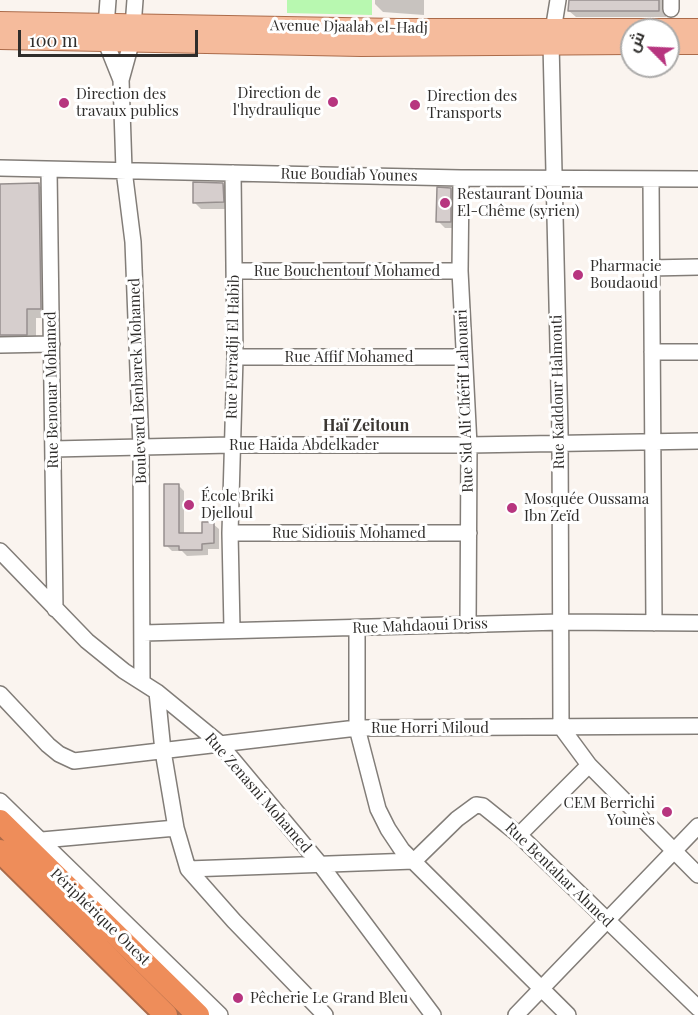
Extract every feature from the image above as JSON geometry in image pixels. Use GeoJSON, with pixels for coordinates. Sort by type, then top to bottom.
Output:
{"type":"FeatureCollection","features":[{"type":"Feature","properties":{"kind":"highway","name":"Périphérique Ouest"},"geometry":{"type":"LineString","coordinates":[[0,821],[198,1015]]}},
{"type":"Feature","properties":{"kind":"highway","name":"Périphérique Ouest"},"geometry":{"type":"LineString","coordinates":[[0,851],[166,1015]]}},
{"type":"Feature","properties":{"kind":"main road","name":"Avenue Djaalab el-Hadj"},"geometry":{"type":"LineString","coordinates":[[0,22],[105,32]]}},
{"type":"Feature","properties":{"kind":"main road","name":"Avenue Djaalab el-Hadj"},"geometry":{"type":"LineString","coordinates":[[0,39],[105,32],[552,36],[698,29]]}},
{"type":"Feature","properties":{"kind":"main road","name":"Avenue Djaalab el-Hadj"},"geometry":{"type":"LineString","coordinates":[[132,32],[362,46],[494,45],[552,36]]}},
{"type":"Feature","properties":{"kind":"main road"},"geometry":{"type":"LineString","coordinates":[[552,36],[620,43]]}},
{"type":"Feature","properties":{"kind":"main road"},"geometry":{"type":"LineString","coordinates":[[680,44],[698,44]]}},
{"type":"Feature","properties":{"kind":"street","name":"Boulevard Benbarek Mohamed"},"geometry":{"type":"LineString","coordinates":[[108,0],[105,32],[121,80]]}},
{"type":"Feature","properties":{"kind":"street","name":"Boulevard Benbarek Mohamed"},"geometry":{"type":"LineString","coordinates":[[135,0],[132,32],[121,80],[124,170],[133,242],[141,448],[142,682]]}},
{"type":"Feature","properties":{"kind":"street","name":"Rue Kaddour Halmouti"},"geometry":{"type":"LineString","coordinates":[[558,0],[552,36],[560,444],[561,727]]}},
{"type":"Feature","properties":{"kind":"street","name":"Rue Boudiab Younes"},"geometry":{"type":"LineString","coordinates":[[0,168],[461,178],[698,179]]}},
{"type":"Feature","properties":{"kind":"street","name":"Rue Benouar Mohamed"},"geometry":{"type":"LineString","coordinates":[[49,170],[55,609]]}},
{"type":"Feature","properties":{"kind":"street","name":"Rue Ferradji El Habib"},"geometry":{"type":"LineString","coordinates":[[232,629],[230,533],[235,357],[233,173]]}},
{"type":"Feature","properties":{"kind":"street","name":"Rue Sid Ali Chérif Lahouari"},"geometry":{"type":"LineString","coordinates":[[461,178],[460,271],[469,445],[468,625]]}},
{"type":"Feature","properties":{"kind":"street"},"geometry":{"type":"LineString","coordinates":[[651,180],[654,623]]}},
{"type":"Feature","properties":{"kind":"street"},"geometry":{"type":"LineString","coordinates":[[650,267],[698,267]]}},
{"type":"Feature","properties":{"kind":"street","name":"Rue Bouchentouf Mohamed"},"geometry":{"type":"LineString","coordinates":[[234,271],[460,271]]}},
{"type":"Feature","properties":{"kind":"street"},"geometry":{"type":"LineString","coordinates":[[0,345],[52,344]]}},
{"type":"Feature","properties":{"kind":"street"},"geometry":{"type":"LineString","coordinates":[[652,352],[698,352]]}},
{"type":"Feature","properties":{"kind":"street","name":"Rue Affif Mohamed"},"geometry":{"type":"LineString","coordinates":[[235,357],[463,357]]}},
{"type":"Feature","properties":{"kind":"street","name":"Rue Haida Abdelkader"},"geometry":{"type":"LineString","coordinates":[[53,449],[698,441]]}},
{"type":"Feature","properties":{"kind":"street","name":"Rue Sidiouis Mohamed"},"geometry":{"type":"LineString","coordinates":[[230,533],[469,533]]}},
{"type":"Feature","properties":{"kind":"street","name":"Rue Zenasni Mohamed"},"geometry":{"type":"LineString","coordinates":[[0,551],[87,641],[157,692],[218,742],[320,864],[434,1015]]}},
{"type":"Feature","properties":{"kind":"street","name":"Rue Mahdaoui Driss"},"geometry":{"type":"LineString","coordinates":[[143,633],[561,622],[698,623]]}},
{"type":"Feature","properties":{"kind":"street"},"geometry":{"type":"LineString","coordinates":[[357,629],[357,728],[378,809],[393,836],[414,861],[568,1015]]}},
{"type":"Feature","properties":{"kind":"street"},"geometry":{"type":"LineString","coordinates":[[157,692],[163,751],[177,828],[188,869],[234,921],[325,1015]]}},
{"type":"Feature","properties":{"kind":"street","name":"Rue Horri Miloud"},"geometry":{"type":"LineString","coordinates":[[0,694],[48,745],[58,754],[74,761],[218,742],[357,728],[698,726]]}},
{"type":"Feature","properties":{"kind":"street"},"geometry":{"type":"LineString","coordinates":[[561,727],[589,765],[698,875]]}},
{"type":"Feature","properties":{"kind":"street"},"geometry":{"type":"LineString","coordinates":[[519,835],[589,765]]}},
{"type":"Feature","properties":{"kind":"street"},"geometry":{"type":"LineString","coordinates":[[0,801],[220,1015]]}},
{"type":"Feature","properties":{"kind":"street","name":"Rue Bentahar Ahmed"},"geometry":{"type":"LineString","coordinates":[[414,861],[457,819],[476,805],[492,812],[519,835],[698,1008]]}},
{"type":"Feature","properties":{"kind":"street"},"geometry":{"type":"LineString","coordinates":[[516,1015],[698,826]]}},
{"type":"Feature","properties":{"kind":"street"},"geometry":{"type":"LineString","coordinates":[[42,840],[177,828]]}},
{"type":"Feature","properties":{"kind":"street"},"geometry":{"type":"LineString","coordinates":[[188,869],[414,861]]}},
{"type":"Feature","properties":{"kind":"green space"},"geometry":{"type":"Polygon","coordinates":[[[287,0],[372,0],[372,15],[287,13],[287,0]]]}},
{"type":"Feature","properties":{"kind":"building"},"geometry":{"type":"Polygon","coordinates":[[[569,0],[659,0],[659,11],[568,11],[569,0]]]}},
{"type":"Feature","properties":{"kind":"building"},"geometry":{"type":"Polygon","coordinates":[[[193,182],[223,183],[224,202],[193,203],[193,182]]]}},
{"type":"Feature","properties":{"kind":"building"},"geometry":{"type":"Polygon","coordinates":[[[39,183],[41,309],[27,309],[27,335],[0,335],[0,184],[39,183]]]}},
{"type":"Feature","properties":{"kind":"building","name":"Restaurant Dounia El-Chême (syrien)"},"geometry":{"type":"Polygon","coordinates":[[[437,187],[451,188],[451,222],[436,222],[437,187]]]}},
{"type":"Feature","properties":{"kind":"building"},"geometry":{"type":"Polygon","coordinates":[[[164,484],[179,484],[179,533],[202,533],[202,522],[214,522],[214,543],[202,544],[202,550],[179,550],[179,546],[164,546],[164,484]]]}},
{"type":"Feature","properties":{"kind":"place","name":"Direction de l'hydraulique"},"geometry":{"type":"Point","coordinates":[333,102]}},
{"type":"Feature","properties":{"kind":"place","name":"Direction des travaux publics"},"geometry":{"type":"Point","coordinates":[64,103]}},
{"type":"Feature","properties":{"kind":"place","name":"Direction des Transports"},"geometry":{"type":"Point","coordinates":[415,105]}},
{"type":"Feature","properties":{"kind":"place","name":"Restaurant Dounia El-Chême (syrien)"},"geometry":{"type":"Point","coordinates":[445,203]}},
{"type":"Feature","properties":{"kind":"place","name":"Pharmacie Boudaoud"},"geometry":{"type":"Point","coordinates":[578,275]}},
{"type":"Feature","properties":{"kind":"place","name":"École Briki Djelloul"},"geometry":{"type":"Point","coordinates":[189,505]}},
{"type":"Feature","properties":{"kind":"place","name":"Mosquée Oussama Ibn Zeïd"},"geometry":{"type":"Point","coordinates":[512,508]}},
{"type":"Feature","properties":{"kind":"place","name":"CEM Berrichi Younès"},"geometry":{"type":"Point","coordinates":[667,812]}},
{"type":"Feature","properties":{"kind":"place","name":"Pêcherie Le Grand Bleu"},"geometry":{"type":"Point","coordinates":[238,998]}},
{"type":"Feature","properties":{"kind":"district","name":"Haï Zeitoun"},"geometry":{"type":"Point","coordinates":[366,426]}}]}
